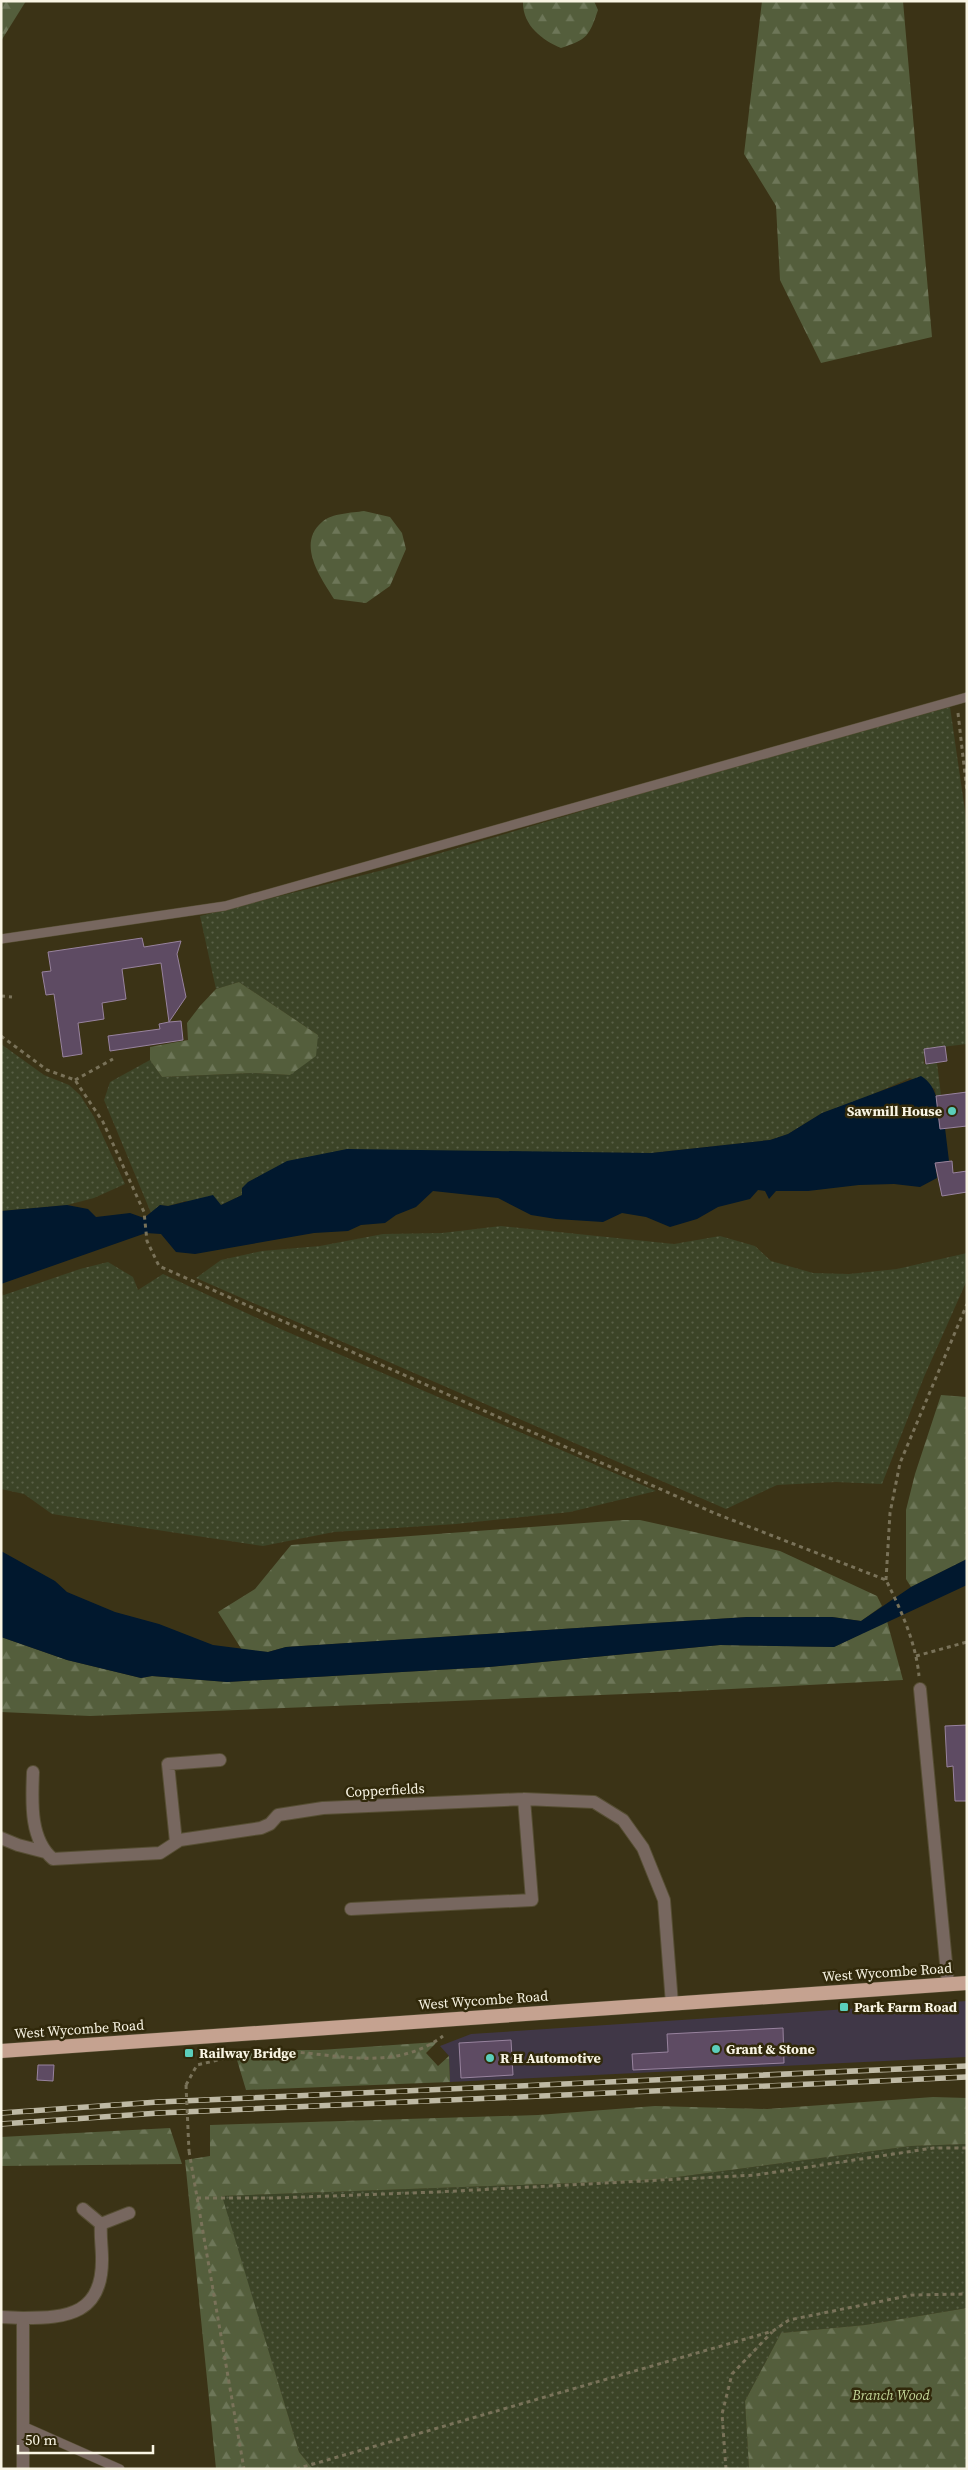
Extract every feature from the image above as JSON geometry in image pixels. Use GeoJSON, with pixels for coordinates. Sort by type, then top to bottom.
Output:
{"type":"FeatureCollection","features":[{"type":"Feature","properties":{"kind":"highway","name":"West Wycombe Road"},"geometry":{"type":"LineString","coordinates":[[1,2051],[967,1983]]}},
{"type":"Feature","properties":{"kind":"street"},"geometry":{"type":"LineString","coordinates":[[920,1689],[948,1984]]}},
{"type":"Feature","properties":{"kind":"street"},"geometry":{"type":"LineString","coordinates":[[176,1842],[168,1764],[220,1760]]}},
{"type":"Feature","properties":{"kind":"street"},"geometry":{"type":"LineString","coordinates":[[33,1772],[31,1810],[45,1852]]}},
{"type":"Feature","properties":{"kind":"street"},"geometry":{"type":"LineString","coordinates":[[351,1909],[532,1900],[524,1798]]}},
{"type":"Feature","properties":{"kind":"street","name":"Copperfields"},"geometry":{"type":"LineString","coordinates":[[1,1838],[18,1846],[45,1852],[54,1859],[160,1853],[180,1840],[261,1828],[270,1824],[278,1815],[323,1808],[524,1798],[594,1802],[623,1820],[643,1848],[664,1900],[672,2004]]}},
{"type":"Feature","properties":{"kind":"street"},"geometry":{"type":"LineString","coordinates":[[83,2209],[101,2224]]}},
{"type":"Feature","properties":{"kind":"street"},"geometry":{"type":"LineString","coordinates":[[101,2224],[129,2213]]}},
{"type":"Feature","properties":{"kind":"street"},"geometry":{"type":"LineString","coordinates":[[1,2317],[53,2318],[70,2315],[85,2306],[95,2294],[100,2278],[101,2224]]}},
{"type":"Feature","properties":{"kind":"street"},"geometry":{"type":"LineString","coordinates":[[22,2469],[23,2318]]}},
{"type":"Feature","properties":{"kind":"lane"},"geometry":{"type":"LineString","coordinates":[[1,939],[225,906],[601,802],[967,697]]}},
{"type":"Feature","properties":{"kind":"lane"},"geometry":{"type":"LineString","coordinates":[[23,2426],[120,2469]]}},
{"type":"Feature","properties":{"kind":"path"},"geometry":{"type":"LineString","coordinates":[[957,700],[967,792]]}},
{"type":"Feature","properties":{"kind":"path"},"geometry":{"type":"LineString","coordinates":[[1,996],[12,997]]}},
{"type":"Feature","properties":{"kind":"path"},"geometry":{"type":"LineString","coordinates":[[1,1036],[47,1070],[75,1080],[103,1122],[144,1212],[147,1241],[160,1266],[196,1284],[714,1513],[886,1580]]}},
{"type":"Feature","properties":{"kind":"path"},"geometry":{"type":"LineString","coordinates":[[75,1080],[113,1060]]}},
{"type":"Feature","properties":{"kind":"path"},"geometry":{"type":"LineString","coordinates":[[920,1689],[916,1656],[906,1625],[886,1580],[890,1513],[900,1463],[967,1304]]}},
{"type":"Feature","properties":{"kind":"path"},"geometry":{"type":"LineString","coordinates":[[916,1656],[967,1642]]}},
{"type":"Feature","properties":{"kind":"path"},"geometry":{"type":"LineString","coordinates":[[244,2469],[189,2151],[186,2085],[197,2065],[248,2053],[276,2051],[351,2059],[404,2056],[437,2041],[470,2017]]}},
{"type":"Feature","properties":{"kind":"path"},"geometry":{"type":"LineString","coordinates":[[197,2198],[276,2198],[437,2192],[756,2176],[933,2148],[967,2148]]}},
{"type":"Feature","properties":{"kind":"path"},"geometry":{"type":"LineString","coordinates":[[726,2469],[722,2414],[732,2374],[773,2331],[789,2320],[912,2295],[967,2294]]}},
{"type":"Feature","properties":{"kind":"path"},"geometry":{"type":"LineString","coordinates":[[296,2469],[773,2331]]}},
{"type":"Feature","properties":{"kind":"shaded area"},"geometry":{"type":"Polygon","coordinates":[[[967,2001],[967,2057],[450,2082],[449,2056],[440,2046],[471,2034],[967,2001]]]}},
{"type":"Feature","properties":{"kind":"green space"},"geometry":{"type":"Polygon","coordinates":[[[1,1],[26,1],[1,41],[1,1]]]}},
{"type":"Feature","properties":{"kind":"green space"},"geometry":{"type":"Polygon","coordinates":[[[523,1],[594,1],[598,10],[592,26],[586,35],[577,42],[561,48],[547,41],[535,31],[526,17],[523,1]]]}},
{"type":"Feature","properties":{"kind":"green space"},"geometry":{"type":"Polygon","coordinates":[[[762,1],[903,1],[932,337],[821,363],[780,280],[776,206],[744,154],[762,1]]]}},
{"type":"Feature","properties":{"kind":"green space"},"geometry":{"type":"Polygon","coordinates":[[[364,511],[390,517],[402,533],[406,549],[390,586],[366,603],[334,599],[313,561],[311,540],[315,531],[326,519],[342,514],[364,511]]]}},
{"type":"Feature","properties":{"kind":"green space"},"geometry":{"type":"Polygon","coordinates":[[[950,707],[967,825],[967,1044],[924,1049],[924,1064],[937,1063],[941,1095],[936,1096],[935,1089],[910,1078],[864,1098],[822,1113],[788,1134],[770,1140],[651,1153],[388,1151],[260,1176],[248,1182],[242,1195],[221,1205],[185,1201],[168,1206],[160,1205],[151,1213],[104,1100],[110,1082],[150,1060],[162,1077],[252,1073],[290,1075],[318,1035],[239,982],[216,989],[200,916],[383,870],[741,764],[950,707]]]}},
{"type":"Feature","properties":{"kind":"green space"},"geometry":{"type":"Polygon","coordinates":[[[239,982],[318,1035],[316,1056],[290,1075],[252,1073],[162,1077],[150,1060],[150,1047],[188,1040],[187,1023],[200,1006],[216,989],[239,982]]]}},
{"type":"Feature","properties":{"kind":"green space"},"geometry":{"type":"Polygon","coordinates":[[[1,1044],[44,1075],[69,1085],[80,1095],[94,1117],[125,1184],[94,1198],[67,1205],[1,1211],[1,1044]]]}},
{"type":"Feature","properties":{"kind":"green space"},"geometry":{"type":"Polygon","coordinates":[[[501,1226],[674,1244],[720,1236],[755,1246],[771,1261],[813,1273],[849,1274],[897,1269],[967,1253],[967,1280],[924,1377],[882,1484],[836,1482],[777,1485],[726,1509],[196,1278],[221,1260],[262,1251],[320,1246],[383,1234],[442,1233],[501,1226]]]}},
{"type":"Feature","properties":{"kind":"green space"},"geometry":{"type":"Polygon","coordinates":[[[108,1262],[133,1277],[138,1290],[163,1274],[283,1330],[656,1491],[570,1512],[456,1524],[334,1532],[263,1546],[52,1514],[24,1494],[1,1489],[1,1296],[80,1269],[108,1262]]]}},
{"type":"Feature","properties":{"kind":"green space"},"geometry":{"type":"Polygon","coordinates":[[[941,1395],[967,1397],[967,1559],[911,1587],[906,1579],[906,1510],[915,1474],[941,1395]]]}},
{"type":"Feature","properties":{"kind":"green space"},"geometry":{"type":"Polygon","coordinates":[[[640,1520],[780,1551],[877,1596],[882,1606],[861,1621],[832,1617],[747,1617],[286,1647],[268,1652],[242,1650],[218,1612],[255,1589],[291,1545],[640,1520]]]}},
{"type":"Feature","properties":{"kind":"green space"},"geometry":{"type":"Polygon","coordinates":[[[887,1621],[903,1680],[675,1692],[90,1716],[1,1712],[1,1637],[67,1660],[141,1678],[152,1676],[227,1682],[489,1667],[720,1645],[834,1647],[887,1621]]]}},
{"type":"Feature","properties":{"kind":"green space"},"geometry":{"type":"Polygon","coordinates":[[[437,2042],[426,2053],[438,2066],[449,2056],[450,2082],[246,2090],[234,2050],[320,2050],[437,2042]]]}},
{"type":"Feature","properties":{"kind":"green space"},"geometry":{"type":"Polygon","coordinates":[[[933,2097],[967,2098],[967,2144],[911,2146],[655,2180],[222,2196],[299,2452],[313,2469],[216,2469],[185,2160],[210,2156],[210,2125],[538,2115],[655,2106],[767,2109],[933,2097]]]}},
{"type":"Feature","properties":{"kind":"green space"},"geometry":{"type":"Polygon","coordinates":[[[170,2128],[182,2164],[1,2166],[1,2137],[170,2128]]]}},
{"type":"Feature","properties":{"kind":"green space"},"geometry":{"type":"Polygon","coordinates":[[[967,2144],[967,2308],[865,2325],[781,2333],[745,2401],[749,2469],[313,2469],[299,2452],[221,2196],[655,2180],[911,2146],[967,2144]]]}},
{"type":"Feature","properties":{"kind":"green space","name":"Branch Wood"},"geometry":{"type":"Polygon","coordinates":[[[967,2308],[967,2469],[749,2469],[745,2401],[781,2333],[865,2325],[967,2308]]]}},
{"type":"Feature","properties":{"kind":"water"},"geometry":{"type":"Polygon","coordinates":[[[921,1076],[932,1086],[935,1092],[940,1128],[945,1128],[949,1161],[935,1163],[937,1178],[920,1187],[894,1184],[859,1185],[808,1191],[776,1191],[769,1199],[765,1191],[758,1190],[750,1199],[718,1207],[697,1219],[670,1227],[646,1217],[622,1213],[603,1222],[556,1219],[531,1215],[498,1198],[433,1191],[416,1207],[396,1215],[385,1223],[361,1225],[348,1231],[314,1233],[195,1254],[176,1252],[161,1234],[146,1233],[1,1284],[1,1211],[67,1205],[88,1209],[96,1217],[130,1213],[144,1218],[160,1205],[168,1206],[213,1195],[221,1205],[242,1195],[242,1188],[248,1182],[287,1161],[347,1149],[651,1153],[770,1140],[788,1134],[822,1113],[921,1076]]]}},
{"type":"Feature","properties":{"kind":"water"},"geometry":{"type":"Polygon","coordinates":[[[1,1551],[55,1581],[67,1592],[115,1612],[159,1624],[213,1645],[268,1652],[286,1647],[747,1617],[832,1617],[861,1621],[911,1587],[967,1559],[967,1585],[834,1647],[720,1645],[489,1667],[227,1682],[152,1676],[141,1678],[67,1660],[1,1637],[1,1551]]]}},
{"type":"Feature","properties":{"kind":"building"},"geometry":{"type":"Polygon","coordinates":[[[142,938],[144,947],[181,941],[177,954],[186,997],[169,1022],[161,963],[122,969],[126,999],[102,1003],[104,1019],[78,1023],[82,1054],[63,1057],[54,994],[46,995],[42,972],[51,971],[48,952],[142,938]]]}},
{"type":"Feature","properties":{"kind":"building"},"geometry":{"type":"Polygon","coordinates":[[[181,1021],[183,1040],[110,1051],[108,1036],[160,1029],[159,1024],[181,1021]]]}},
{"type":"Feature","properties":{"kind":"building"},"geometry":{"type":"Polygon","coordinates":[[[945,1046],[947,1061],[926,1064],[924,1049],[945,1046]]]}},
{"type":"Feature","properties":{"kind":"building"},"geometry":{"type":"Polygon","coordinates":[[[967,1092],[967,1126],[940,1129],[936,1096],[967,1092]]]}},
{"type":"Feature","properties":{"kind":"building"},"geometry":{"type":"Polygon","coordinates":[[[952,1161],[953,1173],[967,1171],[967,1192],[942,1196],[935,1163],[952,1161]]]}},
{"type":"Feature","properties":{"kind":"building"},"geometry":{"type":"Polygon","coordinates":[[[967,1725],[967,1801],[955,1801],[953,1766],[947,1767],[945,1726],[967,1725]]]}},
{"type":"Feature","properties":{"kind":"building"},"geometry":{"type":"Polygon","coordinates":[[[783,2028],[784,2063],[633,2070],[632,2054],[668,2052],[667,2034],[783,2028]]]}},
{"type":"Feature","properties":{"kind":"building"},"geometry":{"type":"Polygon","coordinates":[[[511,2040],[513,2075],[461,2078],[459,2043],[511,2040]]]}},
{"type":"Feature","properties":{"kind":"building"},"geometry":{"type":"Polygon","coordinates":[[[38,2065],[54,2065],[53,2081],[37,2080],[38,2065]]]}},
{"type":"Feature","properties":{"kind":"railway"},"geometry":{"type":"LineString","coordinates":[[1,2113],[158,2102],[967,2066]]}},
{"type":"Feature","properties":{"kind":"railway"},"geometry":{"type":"LineString","coordinates":[[1,2124],[159,2113],[967,2077]]}},
{"type":"Feature","properties":{"kind":"place","name":"Sawmill House"},"geometry":{"type":"Point","coordinates":[952,1111]}},
{"type":"Feature","properties":{"kind":"place","name":"Park Farm Road"},"geometry":{"type":"Point","coordinates":[844,2007]}},
{"type":"Feature","properties":{"kind":"place","name":"Grant & Stone"},"geometry":{"type":"Point","coordinates":[716,2049]}},
{"type":"Feature","properties":{"kind":"place","name":"Railway Bridge"},"geometry":{"type":"Point","coordinates":[189,2053]}},
{"type":"Feature","properties":{"kind":"place","name":"R H Automotive"},"geometry":{"type":"Point","coordinates":[490,2058]}}]}
